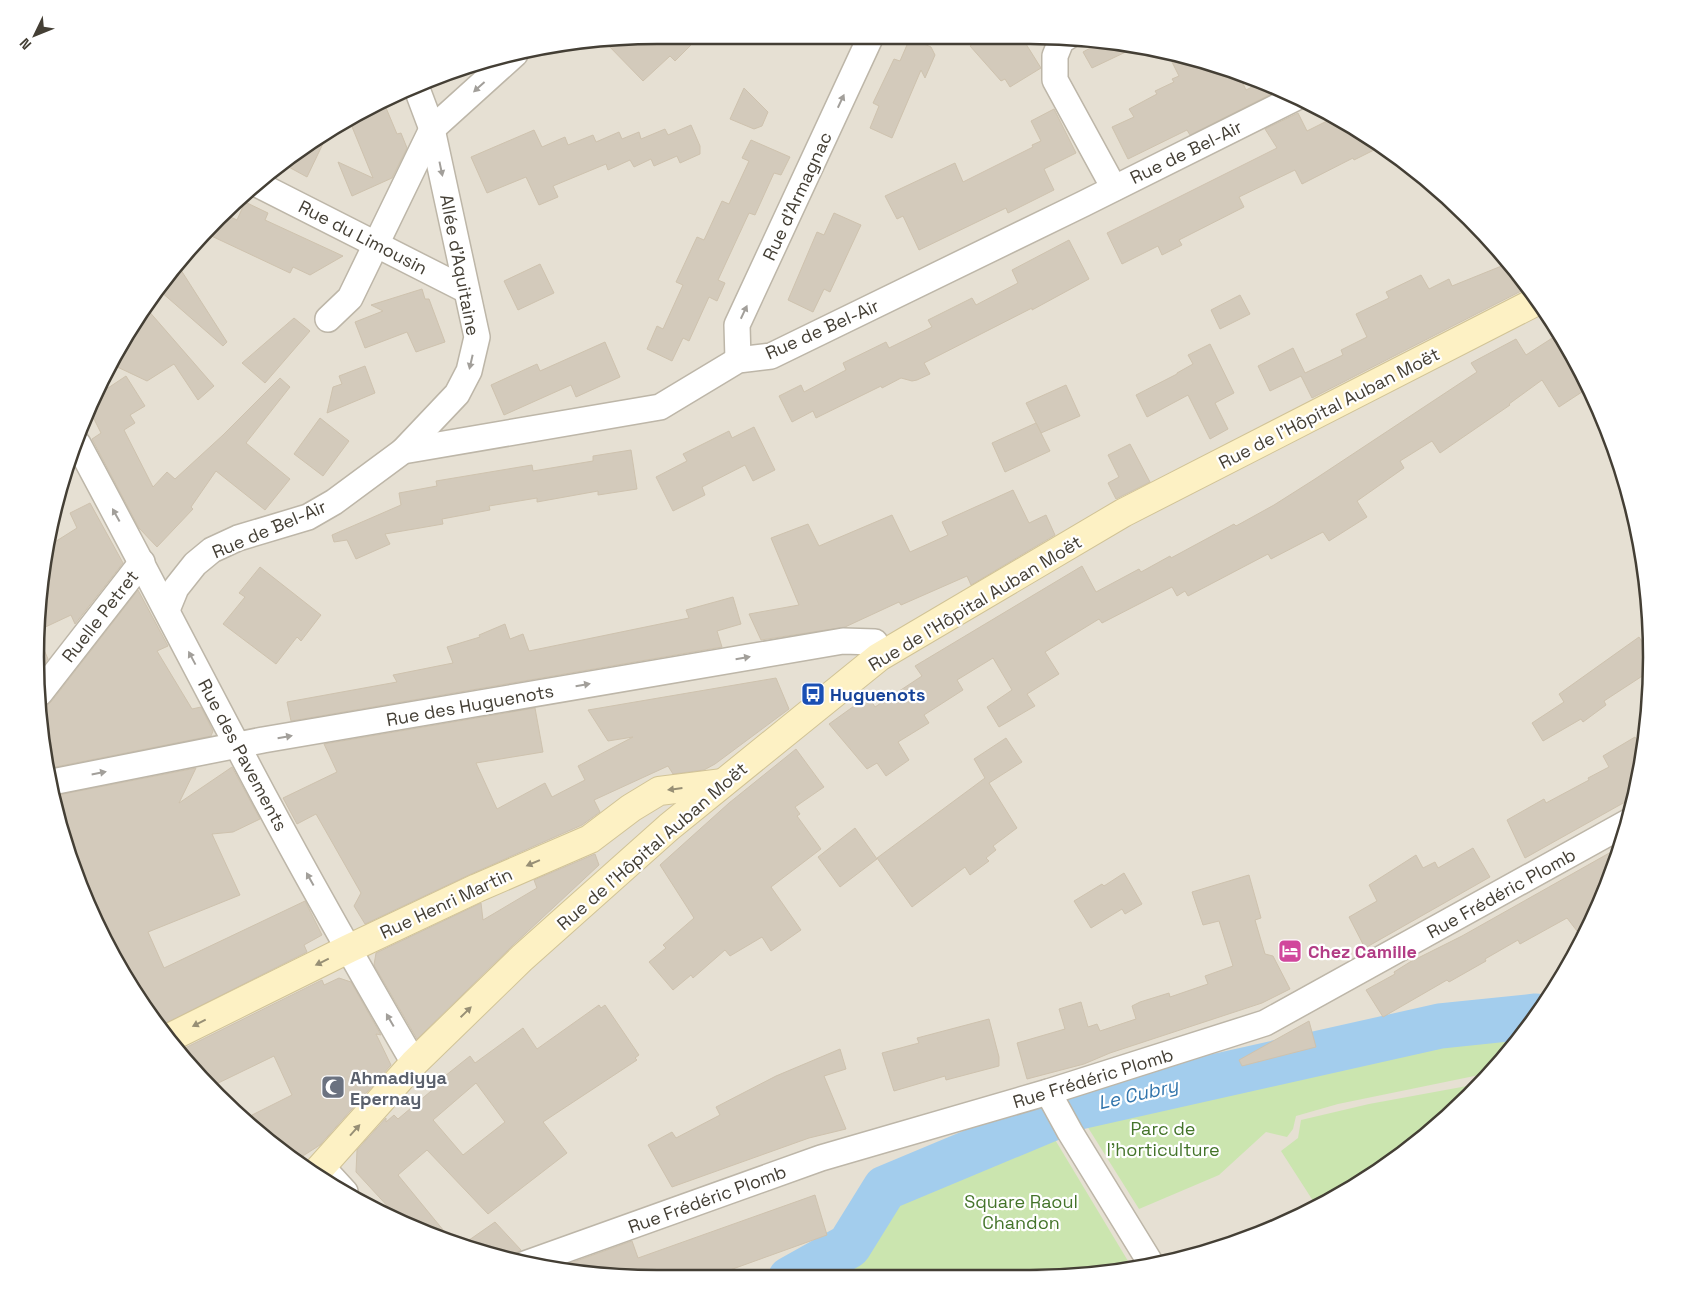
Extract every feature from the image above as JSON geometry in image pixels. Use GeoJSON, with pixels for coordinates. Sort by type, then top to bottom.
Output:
{"type":"FeatureCollection","features":[{"type":"Feature","properties":{"kind":"main road","name":"Rue de l'Hôpital Auban Moët"},"geometry":{"type":"LineString","coordinates":[[320,1169],[414,1062],[522,958],[669,827],[879,657],[1118,516],[1531,304]]}},
{"type":"Feature","properties":{"kind":"main road","name":"Rue Henri Martin"},"geometry":{"type":"LineString","coordinates":[[174,1035],[348,949],[477,888],[590,838],[631,808],[659,791],[723,783]]}},
{"type":"Feature","properties":{"kind":"street","name":"Rue d'Armagnac"},"geometry":{"type":"LineString","coordinates":[[738,360],[738,325],[867,44]]}},
{"type":"Feature","properties":{"kind":"street"},"geometry":{"type":"LineString","coordinates":[[1060,45],[1055,56],[1055,80],[1114,188]]}},
{"type":"Feature","properties":{"kind":"street"},"geometry":{"type":"LineString","coordinates":[[328,319],[350,298],[432,129],[504,64]]}},
{"type":"Feature","properties":{"kind":"street","name":"Allée d'Aquitaine"},"geometry":{"type":"LineString","coordinates":[[403,451],[457,394],[469,371],[477,337],[432,129],[418,92]]}},
{"type":"Feature","properties":{"kind":"street","name":"Rue de Bel-Air"},"geometry":{"type":"LineString","coordinates":[[167,610],[176,588],[195,564],[212,550],[238,538],[308,517],[334,502],[403,451],[660,407],[738,360],[771,356],[1065,213],[1289,101]]}},
{"type":"Feature","properties":{"kind":"street","name":"Rue du Limousin"},"geometry":{"type":"LineString","coordinates":[[264,187],[466,290]]}},
{"type":"Feature","properties":{"kind":"street","name":"Rue des Pavements"},"geometry":{"type":"LineString","coordinates":[[80,448],[237,745],[348,949],[414,1062]]}},
{"type":"Feature","properties":{"kind":"street","name":"Ruelle Petret"},"geometry":{"type":"LineString","coordinates":[[45,687],[142,562]]}},
{"type":"Feature","properties":{"kind":"street","name":"Rue des Huguenots"},"geometry":{"type":"LineString","coordinates":[[57,781],[237,745],[843,641],[875,642],[879,657]]}},
{"type":"Feature","properties":{"kind":"street","name":"Rue Frédéric Plomb"},"geometry":{"type":"LineString","coordinates":[[540,1259],[821,1158],[1050,1097],[1266,1024],[1619,827]]}},
{"type":"Feature","properties":{"kind":"street"},"geometry":{"type":"LineString","coordinates":[[1050,1097],[1148,1258]]}},
{"type":"Feature","properties":{"kind":"shaded area"},"geometry":{"type":"Polygon","coordinates":[[[617,45],[1070,45],[1150,56],[1227,76],[1265,90],[1337,126],[1403,170],[1464,223],[1517,284],[1540,316],[1561,350],[1597,422],[1611,460],[1631,537],[1642,617],[1643,657],[1638,737],[1631,777],[1611,854],[1597,892],[1561,964],[1540,998],[1517,1030],[1464,1091],[1403,1144],[1371,1167],[1337,1188],[1265,1224],[1189,1249],[1110,1265],[1030,1270],[657,1270],[577,1265],[498,1249],[422,1224],[350,1188],[316,1167],[284,1144],[223,1091],[170,1030],[147,998],[107,928],[90,892],[76,854],[56,777],[45,697],[45,617],[56,537],[76,460],[90,422],[107,386],[147,316],[196,253],[223,223],[253,196],[316,147],[386,107],[422,90],[460,76],[537,56],[617,45]]]}},
{"type":"Feature","properties":{"kind":"green space","name":"Parc de l'horticulture"},"geometry":{"type":"Polygon","coordinates":[[[1533,1008],[1517,1030],[1478,1075],[1338,1104],[1296,1116],[1293,1129],[1287,1137],[1266,1132],[1219,1175],[1139,1209],[1072,1102],[1434,1018],[1533,1008]]]}},
{"type":"Feature","properties":{"kind":"green space"},"geometry":{"type":"Polygon","coordinates":[[[1469,1086],[1403,1144],[1371,1167],[1313,1201],[1281,1151],[1298,1138],[1301,1120],[1369,1104],[1469,1086]]]}},
{"type":"Feature","properties":{"kind":"green space","name":"Square Raoul Chandon"},"geometry":{"type":"Polygon","coordinates":[[[1048,1128],[1128,1262],[1070,1269],[834,1270],[862,1252],[893,1196],[1048,1128]]]}},
{"type":"Feature","properties":{"kind":"building"},"geometry":{"type":"Polygon","coordinates":[[[692,44],[675,61],[670,56],[643,81],[609,46],[692,44]]]}},
{"type":"Feature","properties":{"kind":"building"},"geometry":{"type":"Polygon","coordinates":[[[907,44],[924,44],[931,47],[935,55],[925,78],[921,70],[892,138],[870,128],[879,106],[873,103],[894,59],[900,61],[907,44]]]}},
{"type":"Feature","properties":{"kind":"building"},"geometry":{"type":"Polygon","coordinates":[[[973,44],[1026,44],[1041,68],[1010,87],[1005,79],[1001,81],[970,46],[973,44]]]}},
{"type":"Feature","properties":{"kind":"building"},"geometry":{"type":"Polygon","coordinates":[[[1092,47],[1126,52],[1092,68],[1083,52],[1092,47]]]}},
{"type":"Feature","properties":{"kind":"building"},"geometry":{"type":"Polygon","coordinates":[[[1171,61],[1242,82],[1246,90],[1254,86],[1272,93],[1190,135],[1187,130],[1128,159],[1112,127],[1134,117],[1129,109],[1157,94],[1155,91],[1174,82],[1172,79],[1179,76],[1171,61]]]}},
{"type":"Feature","properties":{"kind":"building"},"geometry":{"type":"Polygon","coordinates":[[[744,88],[768,112],[762,126],[754,129],[730,119],[744,88]]]}},
{"type":"Feature","properties":{"kind":"building"},"geometry":{"type":"Polygon","coordinates":[[[386,107],[397,134],[401,133],[407,148],[392,178],[352,196],[338,162],[373,178],[351,125],[386,107]]]}},
{"type":"Feature","properties":{"kind":"building"},"geometry":{"type":"Polygon","coordinates":[[[1054,109],[1076,153],[1044,169],[1054,190],[1008,213],[1006,208],[919,250],[903,216],[897,219],[885,196],[955,163],[963,182],[1033,147],[1032,145],[1041,141],[1031,121],[1054,109]]]}},
{"type":"Feature","properties":{"kind":"building"},"geometry":{"type":"Polygon","coordinates":[[[1298,113],[1307,131],[1327,121],[1375,150],[1354,160],[1353,158],[1302,184],[1295,170],[1239,197],[1244,207],[1179,240],[1182,245],[1162,255],[1158,246],[1122,264],[1107,233],[1277,148],[1265,129],[1298,113]]]}},
{"type":"Feature","properties":{"kind":"building"},"geometry":{"type":"Polygon","coordinates":[[[691,125],[700,146],[700,154],[680,163],[677,156],[654,166],[651,159],[634,167],[630,160],[608,170],[606,164],[553,186],[558,197],[539,205],[526,177],[487,193],[471,157],[534,130],[542,147],[565,137],[568,145],[593,135],[596,142],[619,132],[622,139],[639,132],[641,139],[665,129],[668,135],[691,125]]]}},
{"type":"Feature","properties":{"kind":"building"},"geometry":{"type":"Polygon","coordinates":[[[751,140],[790,157],[781,175],[774,173],[755,215],[749,213],[718,280],[725,283],[717,301],[709,297],[689,341],[683,338],[672,361],[647,349],[657,326],[663,329],[683,285],[676,282],[697,237],[704,240],[722,201],[729,204],[749,161],[742,158],[751,140]]]}},
{"type":"Feature","properties":{"kind":"building"},"geometry":{"type":"Polygon","coordinates":[[[324,142],[307,177],[288,167],[324,142]]]}},
{"type":"Feature","properties":{"kind":"building"},"geometry":{"type":"Polygon","coordinates":[[[246,202],[268,213],[265,220],[343,256],[310,275],[293,267],[290,273],[211,236],[230,217],[237,220],[246,202]]]}},
{"type":"Feature","properties":{"kind":"building"},"geometry":{"type":"Polygon","coordinates":[[[834,213],[861,225],[830,292],[824,289],[813,312],[788,300],[817,232],[824,235],[834,213]]]}},
{"type":"Feature","properties":{"kind":"building"},"geometry":{"type":"Polygon","coordinates":[[[1069,240],[1089,279],[1032,310],[1032,308],[924,363],[930,374],[912,381],[901,378],[816,418],[813,411],[792,422],[779,396],[801,385],[804,392],[846,370],[843,363],[886,342],[889,348],[932,327],[928,320],[972,298],[976,305],[1018,283],[1012,270],[1069,240]]]}},
{"type":"Feature","properties":{"kind":"building"},"geometry":{"type":"Polygon","coordinates":[[[540,264],[554,293],[518,310],[504,281],[540,264]]]}},
{"type":"Feature","properties":{"kind":"building"},"geometry":{"type":"Polygon","coordinates":[[[1502,266],[1522,291],[1312,398],[1301,376],[1270,391],[1258,366],[1293,348],[1305,373],[1343,355],[1341,350],[1367,337],[1356,314],[1389,298],[1386,292],[1421,275],[1429,289],[1449,279],[1452,286],[1502,266]]]}},
{"type":"Feature","properties":{"kind":"building"},"geometry":{"type":"Polygon","coordinates":[[[181,271],[227,342],[223,346],[163,294],[181,271]]]}},
{"type":"Feature","properties":{"kind":"building"},"geometry":{"type":"Polygon","coordinates":[[[422,289],[425,299],[429,299],[445,342],[416,352],[407,332],[365,348],[355,322],[383,311],[371,305],[422,289]]]}},
{"type":"Feature","properties":{"kind":"building"},"geometry":{"type":"Polygon","coordinates":[[[1240,295],[1250,314],[1220,329],[1211,310],[1240,295]]]}},
{"type":"Feature","properties":{"kind":"building"},"geometry":{"type":"Polygon","coordinates":[[[150,312],[214,386],[198,400],[174,364],[147,381],[117,367],[150,312]]]}},
{"type":"Feature","properties":{"kind":"building"},"geometry":{"type":"Polygon","coordinates":[[[294,318],[310,331],[265,383],[242,363],[294,318]]]}},
{"type":"Feature","properties":{"kind":"building"},"geometry":{"type":"Polygon","coordinates":[[[1553,337],[1583,392],[1559,407],[1542,380],[1510,405],[1440,453],[1432,441],[1400,461],[1404,468],[1357,501],[1367,517],[1329,541],[1323,532],[1271,559],[1268,554],[1188,596],[1185,591],[1177,596],[1172,587],[1102,623],[1099,619],[1045,652],[1059,674],[1027,694],[1035,706],[999,727],[987,707],[1012,690],[993,658],[957,680],[963,690],[924,715],[929,723],[898,742],[909,760],[886,776],[877,763],[867,769],[829,724],[868,696],[875,707],[922,676],[915,666],[1082,566],[1096,592],[1139,569],[1141,572],[1170,556],[1171,558],[1234,524],[1236,526],[1315,479],[1477,372],[1471,363],[1516,339],[1526,355],[1553,337]]]}},
{"type":"Feature","properties":{"kind":"building"},"geometry":{"type":"Polygon","coordinates":[[[605,342],[620,377],[576,397],[571,385],[504,415],[491,385],[537,364],[540,371],[605,342]]]}},
{"type":"Feature","properties":{"kind":"building"},"geometry":{"type":"Polygon","coordinates":[[[1210,344],[1234,393],[1215,403],[1228,429],[1210,439],[1188,395],[1147,417],[1136,395],[1193,364],[1188,355],[1210,344]]]}},
{"type":"Feature","properties":{"kind":"building"},"geometry":{"type":"Polygon","coordinates":[[[365,366],[375,393],[327,413],[333,387],[342,384],[339,376],[365,366]]]}},
{"type":"Feature","properties":{"kind":"building"},"geometry":{"type":"Polygon","coordinates":[[[126,376],[145,406],[130,415],[135,423],[124,430],[153,487],[167,472],[175,479],[223,435],[280,378],[290,387],[246,443],[290,479],[265,510],[216,471],[191,507],[193,509],[157,547],[139,528],[92,439],[101,433],[93,416],[105,390],[126,376]]]}},
{"type":"Feature","properties":{"kind":"building"},"geometry":{"type":"Polygon","coordinates":[[[1066,385],[1080,416],[1041,433],[1026,403],[1066,385]]]}},
{"type":"Feature","properties":{"kind":"building"},"geometry":{"type":"Polygon","coordinates":[[[320,418],[349,441],[323,476],[294,454],[320,418]]]}},
{"type":"Feature","properties":{"kind":"building"},"geometry":{"type":"Polygon","coordinates":[[[1036,423],[1050,451],[1005,472],[992,443],[1036,423]]]}},
{"type":"Feature","properties":{"kind":"building"},"geometry":{"type":"Polygon","coordinates":[[[754,427],[775,470],[753,481],[745,465],[702,487],[705,495],[673,511],[656,477],[687,461],[683,454],[729,431],[732,438],[754,427]]]}},
{"type":"Feature","properties":{"kind":"building"},"geometry":{"type":"Polygon","coordinates":[[[1130,444],[1150,482],[1116,499],[1108,483],[1119,477],[1108,455],[1130,444]]]}},
{"type":"Feature","properties":{"kind":"building"},"geometry":{"type":"Polygon","coordinates":[[[631,450],[637,489],[598,495],[598,491],[537,502],[537,498],[489,506],[490,510],[442,519],[443,524],[385,534],[390,544],[356,559],[347,540],[334,542],[332,535],[401,505],[399,493],[437,486],[436,481],[532,465],[533,471],[593,461],[593,456],[631,450]]]}},
{"type":"Feature","properties":{"kind":"building"},"geometry":{"type":"Polygon","coordinates":[[[1013,490],[1029,523],[1046,515],[1055,535],[971,585],[967,576],[901,605],[899,602],[845,627],[761,640],[749,614],[799,605],[771,538],[808,524],[819,546],[892,515],[910,552],[948,535],[942,522],[1013,490]]]}},
{"type":"Feature","properties":{"kind":"building"},"geometry":{"type":"Polygon","coordinates":[[[90,503],[123,563],[75,624],[71,615],[45,627],[49,577],[55,542],[77,528],[70,513],[90,503]]]}},
{"type":"Feature","properties":{"kind":"building"},"geometry":{"type":"Polygon","coordinates":[[[260,567],[321,615],[301,641],[297,637],[276,664],[223,624],[245,597],[239,593],[260,567]]]}},
{"type":"Feature","properties":{"kind":"building"},"geometry":{"type":"Polygon","coordinates":[[[138,590],[168,646],[157,651],[192,709],[201,707],[213,731],[211,736],[54,767],[46,706],[138,590]]]}},
{"type":"Feature","properties":{"kind":"building"},"geometry":{"type":"Polygon","coordinates":[[[733,597],[741,624],[717,631],[722,647],[291,721],[287,702],[397,682],[393,675],[453,663],[447,647],[480,637],[479,635],[505,624],[510,639],[523,634],[529,651],[689,618],[686,610],[733,597]]]}},
{"type":"Feature","properties":{"kind":"building"},"geometry":{"type":"Polygon","coordinates":[[[1639,637],[1643,643],[1643,676],[1604,701],[1606,705],[1583,722],[1581,719],[1543,741],[1532,723],[1564,702],[1559,694],[1639,637]]]}},
{"type":"Feature","properties":{"kind":"building"},"geometry":{"type":"Polygon","coordinates":[[[44,650],[48,659],[44,664],[44,650]]]}},
{"type":"Feature","properties":{"kind":"building"},"geometry":{"type":"Polygon","coordinates":[[[776,678],[789,709],[715,764],[704,770],[673,774],[668,766],[594,800],[600,812],[582,825],[365,924],[354,906],[361,893],[316,814],[297,824],[283,798],[337,772],[324,744],[535,708],[543,752],[476,763],[497,809],[545,783],[552,797],[585,780],[578,766],[633,737],[608,741],[588,710],[776,678]]]}},
{"type":"Feature","properties":{"kind":"building"},"geometry":{"type":"Polygon","coordinates":[[[1635,737],[1637,741],[1625,802],[1525,858],[1507,820],[1544,799],[1546,803],[1609,767],[1603,756],[1635,737]]]}},
{"type":"Feature","properties":{"kind":"building"},"geometry":{"type":"Polygon","coordinates":[[[1006,738],[1022,762],[989,783],[1017,828],[993,846],[996,850],[986,858],[989,861],[970,875],[965,867],[912,907],[877,858],[985,778],[974,759],[1006,738]]]}},
{"type":"Feature","properties":{"kind":"building"},"geometry":{"type":"Polygon","coordinates":[[[796,749],[824,787],[795,807],[800,814],[797,816],[821,849],[771,887],[801,930],[771,951],[762,937],[730,956],[725,950],[693,978],[691,975],[673,990],[649,962],[666,948],[663,945],[694,918],[660,865],[729,803],[796,749]]]}},
{"type":"Feature","properties":{"kind":"building"},"geometry":{"type":"Polygon","coordinates":[[[232,767],[260,819],[233,832],[212,834],[240,895],[148,932],[164,968],[305,901],[322,935],[304,945],[307,952],[165,1023],[126,964],[90,892],[76,854],[60,795],[196,768],[179,803],[232,767]]]}},
{"type":"Feature","properties":{"kind":"building"},"geometry":{"type":"Polygon","coordinates":[[[855,828],[877,859],[840,887],[818,857],[855,828]]]}},
{"type":"Feature","properties":{"kind":"building"},"geometry":{"type":"Polygon","coordinates":[[[1473,848],[1490,877],[1365,948],[1349,917],[1377,901],[1369,885],[1416,855],[1423,868],[1435,862],[1438,868],[1473,848]]]}},
{"type":"Feature","properties":{"kind":"building"},"geometry":{"type":"Polygon","coordinates":[[[1612,852],[1597,892],[1579,930],[1577,931],[1567,918],[1520,944],[1518,940],[1485,959],[1486,961],[1449,982],[1447,980],[1383,1017],[1366,990],[1395,974],[1394,972],[1410,962],[1462,936],[1612,852]]]}},
{"type":"Feature","properties":{"kind":"building"},"geometry":{"type":"Polygon","coordinates":[[[595,854],[599,865],[511,947],[417,1039],[374,965],[376,953],[481,903],[483,920],[537,888],[534,880],[595,854]]]}},
{"type":"Feature","properties":{"kind":"building"},"geometry":{"type":"Polygon","coordinates":[[[1124,873],[1142,904],[1125,914],[1122,909],[1091,928],[1074,901],[1102,884],[1104,886],[1124,873]]]}},
{"type":"Feature","properties":{"kind":"building"},"geometry":{"type":"Polygon","coordinates":[[[1249,875],[1261,918],[1255,920],[1265,954],[1273,956],[1290,989],[1262,1003],[1110,1053],[1084,1064],[1027,1079],[1017,1043],[1065,1029],[1059,1009],[1081,1002],[1088,1027],[1097,1024],[1100,1031],[1136,1019],[1132,1006],[1140,1002],[1169,993],[1170,997],[1208,984],[1205,976],[1233,966],[1219,921],[1203,925],[1192,892],[1249,875]]]}},
{"type":"Feature","properties":{"kind":"building"},"geometry":{"type":"Polygon","coordinates":[[[339,978],[351,982],[381,1035],[376,1034],[391,1065],[320,1145],[302,1157],[252,1117],[252,1115],[292,1095],[274,1056],[217,1084],[185,1048],[322,980],[324,985],[339,978]]]}},
{"type":"Feature","properties":{"kind":"building"},"geometry":{"type":"Polygon","coordinates":[[[599,1005],[601,1008],[605,1005],[639,1055],[635,1058],[637,1060],[543,1122],[567,1153],[488,1214],[427,1150],[398,1175],[445,1233],[390,1209],[356,1172],[357,1150],[386,1118],[386,1122],[394,1115],[398,1119],[437,1086],[435,1084],[470,1056],[475,1063],[523,1028],[537,1049],[599,1005]],[[476,1083],[433,1120],[463,1155],[505,1122],[476,1083]]]}},
{"type":"Feature","properties":{"kind":"building"},"geometry":{"type":"Polygon","coordinates":[[[989,1019],[999,1057],[999,1066],[946,1080],[945,1076],[894,1091],[882,1053],[919,1043],[917,1038],[989,1019]]]}},
{"type":"Feature","properties":{"kind":"building"},"geometry":{"type":"Polygon","coordinates":[[[1309,1021],[1316,1047],[1242,1066],[1239,1060],[1309,1021]]]}},
{"type":"Feature","properties":{"kind":"building"},"geometry":{"type":"Polygon","coordinates":[[[840,1049],[846,1069],[824,1076],[846,1129],[809,1138],[672,1187],[648,1145],[672,1132],[676,1138],[720,1115],[716,1107],[776,1076],[840,1049]]]}},
{"type":"Feature","properties":{"kind":"building"},"geometry":{"type":"Polygon","coordinates":[[[815,1195],[827,1235],[730,1270],[617,1269],[569,1264],[632,1241],[638,1258],[815,1195]]]}},
{"type":"Feature","properties":{"kind":"building"},"geometry":{"type":"Polygon","coordinates":[[[495,1222],[521,1250],[516,1253],[469,1240],[495,1222]]]}},
{"type":"Feature","properties":{"kind":"waterway","name":"Le Cubry"},"geometry":{"type":"LineString","coordinates":[[806,1270],[849,1246],[885,1188],[1079,1107],[1440,1026],[1526,1017]]}},
{"type":"Feature","properties":{"kind":"place","name":"Huguenots"},"geometry":{"type":"Point","coordinates":[813,694]}},
{"type":"Feature","properties":{"kind":"place","name":"Chez Camille"},"geometry":{"type":"Point","coordinates":[1290,951]}},
{"type":"Feature","properties":{"kind":"place","name":"Ahmadiyya Epernay"},"geometry":{"type":"Point","coordinates":[333,1087]}}]}
